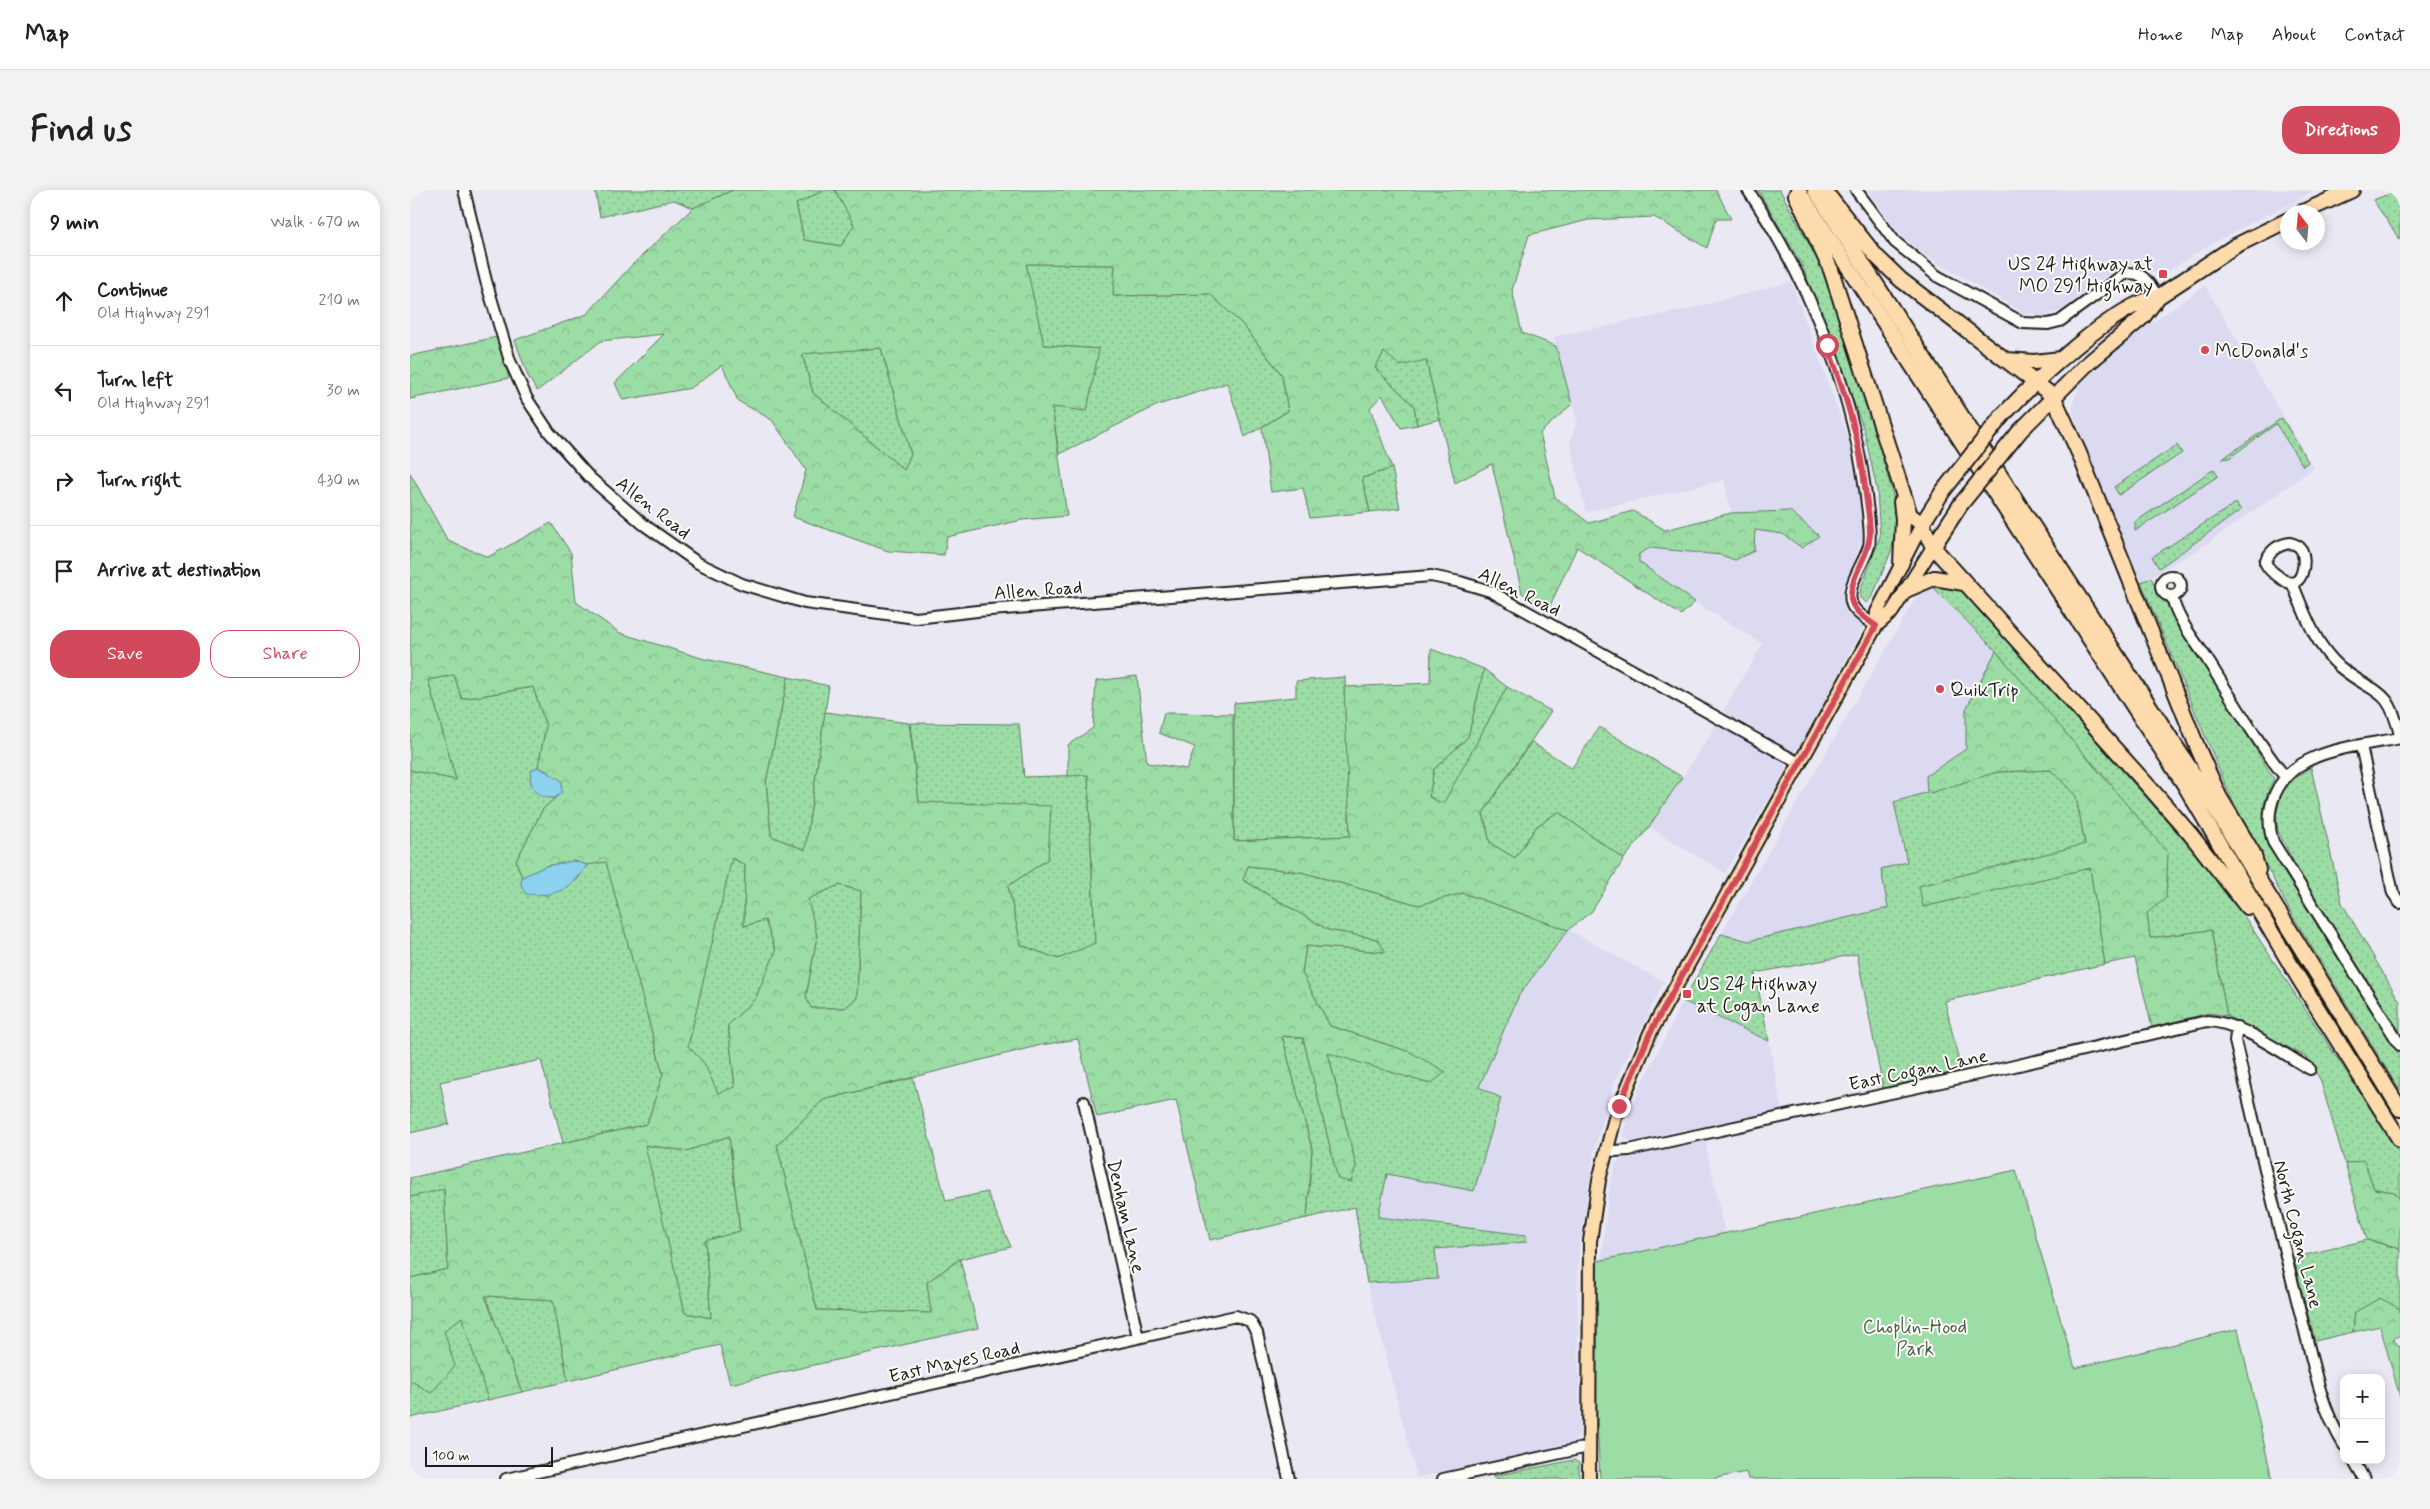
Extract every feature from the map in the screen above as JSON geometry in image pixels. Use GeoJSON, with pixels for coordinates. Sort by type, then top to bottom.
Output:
{"type":"FeatureCollection","features":[{"type":"Feature","properties":{"kind":"highway"},"geometry":{"type":"LineString","coordinates":[[1794,190],[1831,270],[1910,515],[1922,524],[1932,547],[2191,835],[2229,882],[2298,977]]}},
{"type":"Feature","properties":{"kind":"highway"},"geometry":{"type":"LineString","coordinates":[[1798,190],[2184,784],[2298,977],[2400,1140]]}},
{"type":"Feature","properties":{"kind":"highway"},"geometry":{"type":"LineString","coordinates":[[1815,190],[2193,773],[2400,1109]]}},
{"type":"Feature","properties":{"kind":"highway"},"geometry":{"type":"LineString","coordinates":[[1824,190],[1865,243],[1901,280],[2053,396],[2199,750],[2219,796],[2253,853],[2261,883]]}},
{"type":"Feature","properties":{"kind":"highway"},"geometry":{"type":"LineString","coordinates":[[2319,205],[2352,190]]}},
{"type":"Feature","properties":{"kind":"highway"},"geometry":{"type":"LineString","coordinates":[[1922,524],[1943,491],[2002,416],[2061,359],[2140,302],[2158,297],[2235,246],[2280,224]]}},
{"type":"Feature","properties":{"kind":"highway"},"geometry":{"type":"LineString","coordinates":[[1932,547],[1962,504],[2020,431],[2066,384],[2144,317],[2158,297]]}},
{"type":"Feature","properties":{"kind":"highway"},"geometry":{"type":"LineString","coordinates":[[2007,360],[2034,362],[2061,359]]}},
{"type":"Feature","properties":{"kind":"highway"},"geometry":{"type":"LineString","coordinates":[[2065,422],[2066,384]]}},
{"type":"Feature","properties":{"kind":"highway"},"geometry":{"type":"LineString","coordinates":[[1898,482],[1902,519],[1901,564]]}},
{"type":"Feature","properties":{"kind":"highway"},"geometry":{"type":"LineString","coordinates":[[1906,590],[1934,578],[1964,583]]}},
{"type":"Feature","properties":{"kind":"main road"},"geometry":{"type":"LineString","coordinates":[[1876,626],[1877,612],[1922,524]]}},
{"type":"Feature","properties":{"kind":"main road"},"geometry":{"type":"LineString","coordinates":[[1589,1479],[1590,1241],[1606,1149],[1626,1088],[1650,1033],[1876,626],[1892,612],[1932,547]]}},
{"type":"Feature","properties":{"kind":"street","name":"Allen Road"},"geometry":{"type":"LineString","coordinates":[[464,190],[486,281],[510,361],[526,399],[549,432],[589,477],[642,524],[698,563],[742,584],[805,603],[916,618],[977,611],[1431,576],[1490,591],[1801,764]]}},
{"type":"Feature","properties":{"kind":"street"},"geometry":{"type":"LineString","coordinates":[[1748,190],[1780,239],[1800,276],[1852,414],[1863,468],[1870,532],[1869,545],[1854,582],[1851,600],[1856,611],[1876,626]]}},
{"type":"Feature","properties":{"kind":"street"},"geometry":{"type":"LineString","coordinates":[[1856,190],[1895,242],[1922,265],[2023,323],[2048,324],[2060,321],[2123,275],[2130,272],[2138,273],[2145,278],[2158,297]]}},
{"type":"Feature","properties":{"kind":"street"},"geometry":{"type":"LineString","coordinates":[[2293,585],[2318,642],[2340,667],[2383,695],[2394,712],[2400,737],[2322,754],[2290,771],[2271,802],[2269,818],[2273,842],[2400,1045]]}},
{"type":"Feature","properties":{"kind":"street"},"geometry":{"type":"LineString","coordinates":[[2172,596],[2173,603],[2198,646],[2268,754],[2286,777]]}},
{"type":"Feature","properties":{"kind":"street"},"geometry":{"type":"LineString","coordinates":[[2361,746],[2393,892],[2400,903]]}},
{"type":"Feature","properties":{"kind":"street","name":"East Cogan Lane"},"geometry":{"type":"LineString","coordinates":[[1606,1149],[1614,1151],[1629,1150],[2010,1067],[2207,1021],[2222,1022],[2237,1027],[2310,1068]]}},
{"type":"Feature","properties":{"kind":"street","name":"North Cogan Lane"},"geometry":{"type":"LineString","coordinates":[[2237,1027],[2235,1041],[2290,1271],[2321,1391],[2330,1418],[2340,1437]]}},
{"type":"Feature","properties":{"kind":"street","name":"Denham Lane"},"geometry":{"type":"LineString","coordinates":[[1084,1102],[1138,1337]]}},
{"type":"Feature","properties":{"kind":"street","name":"East Mayes Road"},"geometry":{"type":"LineString","coordinates":[[506,1479],[1228,1316],[1245,1317],[1250,1320],[1257,1333],[1289,1479]]}},
{"type":"Feature","properties":{"kind":"street"},"geometry":{"type":"LineString","coordinates":[[1443,1479],[1588,1447]]}},
{"type":"Feature","properties":{"kind":"street"},"geometry":{"type":"LineString","coordinates":[[2355,1464],[2364,1479]]}},
{"type":"Feature","properties":{"kind":"shaded area"},"geometry":{"type":"Polygon","coordinates":[[[1868,190],[2315,190],[2286,205],[2280,205],[2280,208],[2211,244],[2164,274],[2155,274],[2145,265],[2130,264],[2114,270],[2060,311],[2045,316],[2024,313],[1923,254],[1896,231],[1868,190]]]}},
{"type":"Feature","properties":{"kind":"shaded area"},"geometry":{"type":"Polygon","coordinates":[[[1791,282],[1848,438],[1860,482],[1864,533],[1842,594],[1845,606],[1853,618],[1864,625],[1800,748],[1793,751],[1723,711],[1763,644],[1695,602],[1639,562],[1639,554],[1650,548],[1721,555],[1735,560],[1755,530],[1783,534],[1802,548],[1819,536],[1790,511],[1731,513],[1724,480],[1586,512],[1570,442],[1577,421],[1554,337],[1693,308],[1791,282]]]}},
{"type":"Feature","properties":{"kind":"shaded area"},"geometry":{"type":"Polygon","coordinates":[[[2205,286],[2314,468],[2204,546],[2141,582],[2073,413],[2074,399],[2081,383],[2133,336],[2205,286]]]}},
{"type":"Feature","properties":{"kind":"shaded area"},"geometry":{"type":"Polygon","coordinates":[[[1934,588],[1996,651],[1966,709],[1966,749],[1926,776],[1927,794],[1894,802],[1907,863],[1888,908],[1749,941],[1721,934],[1915,599],[1923,591],[1934,588]]]}},
{"type":"Feature","properties":{"kind":"shaded area"},"geometry":{"type":"Polygon","coordinates":[[[1717,725],[1785,762],[1786,770],[1725,873],[1649,827],[1717,725]]]}},
{"type":"Feature","properties":{"kind":"shaded area"},"geometry":{"type":"Polygon","coordinates":[[[1568,930],[1664,982],[1615,1081],[1594,1151],[1579,1248],[1577,1296],[1580,1435],[1574,1442],[1417,1478],[1367,1283],[1437,1279],[1435,1249],[1526,1235],[1378,1217],[1386,1174],[1479,1088],[1519,995],[1568,930]]]}},
{"type":"Feature","properties":{"kind":"shaded area"},"geometry":{"type":"Polygon","coordinates":[[[1683,1001],[1769,1041],[1782,1110],[1637,1140],[1627,1140],[1623,1134],[1637,1094],[1683,1001]]]}},
{"type":"Feature","properties":{"kind":"shaded area"},"geometry":{"type":"Polygon","coordinates":[[[1705,1141],[1725,1234],[1601,1261],[1609,1190],[1616,1163],[1625,1158],[1705,1141]]]}},
{"type":"Feature","properties":{"kind":"green space"},"geometry":{"type":"Polygon","coordinates":[[[595,190],[733,190],[693,208],[674,200],[600,217],[595,190]]]}},
{"type":"Feature","properties":{"kind":"green space"},"geometry":{"type":"Polygon","coordinates":[[[733,190],[822,190],[796,204],[804,240],[841,246],[854,225],[835,190],[1716,190],[1731,219],[1716,219],[1707,248],[1654,217],[1588,220],[1529,235],[1512,290],[1522,333],[1556,346],[1572,404],[1540,433],[1555,497],[1589,523],[1633,511],[1665,530],[1731,513],[1790,511],[1819,536],[1802,548],[1783,534],[1755,530],[1754,551],[1735,560],[1721,555],[1650,548],[1639,554],[1639,562],[1695,602],[1681,615],[1577,547],[1548,610],[1522,593],[1492,464],[1455,483],[1426,360],[1400,366],[1384,352],[1375,368],[1414,406],[1417,425],[1401,428],[1382,395],[1370,408],[1392,468],[1362,478],[1370,512],[1310,518],[1303,488],[1271,492],[1262,427],[1288,411],[1282,375],[1243,325],[1210,294],[1113,296],[1115,265],[1026,264],[1044,345],[1099,349],[1087,411],[1052,407],[1067,516],[1022,520],[947,537],[944,555],[888,551],[793,517],[806,470],[772,420],[738,401],[722,365],[691,388],[623,400],[615,383],[664,334],[601,341],[537,391],[528,376],[515,340],[587,314],[631,266],[693,208],[733,190]],[[881,348],[802,354],[813,393],[904,470],[911,454],[881,348]]]}},
{"type":"Feature","properties":{"kind":"green space"},"geometry":{"type":"Polygon","coordinates":[[[822,190],[835,190],[854,225],[842,246],[804,240],[796,203],[822,190]]]}},
{"type":"Feature","properties":{"kind":"green space"},"geometry":{"type":"Polygon","coordinates":[[[1758,190],[1780,190],[1823,270],[1876,431],[1893,496],[1896,522],[1892,549],[1873,595],[1867,603],[1860,598],[1860,591],[1880,537],[1877,490],[1864,430],[1802,265],[1758,190]]]}},
{"type":"Feature","properties":{"kind":"green space"},"geometry":{"type":"Polygon","coordinates":[[[2392,193],[2400,209],[2400,240],[2373,200],[2392,193]]]}},
{"type":"Feature","properties":{"kind":"green space"},"geometry":{"type":"Polygon","coordinates":[[[1025,264],[1115,265],[1114,296],[1210,294],[1243,325],[1282,375],[1288,411],[1245,437],[1227,383],[1158,405],[1059,454],[1052,407],[1099,349],[1044,345],[1025,264]]]}},
{"type":"Feature","properties":{"kind":"green space"},"geometry":{"type":"Polygon","coordinates":[[[497,337],[509,378],[410,399],[410,356],[497,337]]]}},
{"type":"Feature","properties":{"kind":"green space"},"geometry":{"type":"Polygon","coordinates":[[[881,348],[911,454],[904,470],[813,393],[802,353],[881,348]]]}},
{"type":"Feature","properties":{"kind":"green space"},"geometry":{"type":"Polygon","coordinates":[[[1384,352],[1426,360],[1440,419],[1417,425],[1414,406],[1375,368],[1384,352]]]}},
{"type":"Feature","properties":{"kind":"green space"},"geometry":{"type":"Polygon","coordinates":[[[2282,418],[2308,462],[2303,466],[2276,424],[2229,458],[2222,459],[2282,418]]]}},
{"type":"Feature","properties":{"kind":"green space"},"geometry":{"type":"Polygon","coordinates":[[[2177,445],[2182,453],[2119,495],[2114,487],[2177,445]]]}},
{"type":"Feature","properties":{"kind":"green space"},"geometry":{"type":"Polygon","coordinates":[[[1392,468],[1400,508],[1370,512],[1362,478],[1392,468]]]}},
{"type":"Feature","properties":{"kind":"green space"},"geometry":{"type":"Polygon","coordinates":[[[2214,469],[2218,476],[2135,531],[2135,522],[2214,469]]]}},
{"type":"Feature","properties":{"kind":"green space"},"geometry":{"type":"Polygon","coordinates":[[[410,473],[448,541],[488,557],[551,523],[571,553],[576,602],[620,633],[701,658],[788,677],[766,782],[771,836],[805,850],[825,712],[909,723],[919,802],[1051,806],[1048,859],[1008,886],[1021,945],[1058,959],[1095,943],[1088,775],[1068,776],[1068,745],[1093,728],[1096,681],[1137,676],[1147,763],[1187,769],[1195,747],[1159,733],[1164,713],[1233,714],[1234,841],[1350,836],[1344,687],[1430,683],[1431,649],[1484,669],[1468,737],[1434,769],[1429,797],[1443,804],[1507,687],[1551,711],[1483,813],[1490,843],[1515,858],[1537,826],[1558,812],[1624,859],[1592,911],[1568,930],[1463,893],[1419,905],[1301,872],[1248,866],[1243,880],[1328,930],[1377,939],[1386,952],[1306,946],[1302,973],[1330,1026],[1410,1052],[1446,1072],[1430,1084],[1328,1053],[1356,1166],[1351,1182],[1338,1179],[1303,1038],[1282,1036],[1312,1149],[1307,1218],[1210,1240],[1176,1100],[1097,1117],[1078,1039],[1041,1045],[823,1100],[777,1145],[817,1310],[931,1313],[927,1282],[960,1259],[978,1328],[730,1384],[720,1345],[568,1381],[553,1300],[485,1296],[522,1392],[488,1400],[462,1317],[444,1331],[455,1366],[431,1393],[410,1380],[410,1278],[448,1269],[444,1189],[410,1197],[410,1178],[647,1124],[663,1074],[606,862],[587,865],[573,861],[546,866],[522,877],[516,861],[543,809],[562,792],[549,772],[538,767],[546,726],[533,687],[462,699],[454,675],[428,680],[456,780],[410,770],[410,473]],[[732,858],[688,1046],[704,1063],[718,1093],[735,1087],[728,1025],[755,999],[776,951],[765,920],[744,926],[745,865],[732,858]],[[839,885],[808,899],[817,936],[806,997],[811,1008],[845,1008],[857,998],[861,891],[839,885]],[[729,1136],[687,1151],[645,1145],[685,1313],[711,1318],[705,1241],[740,1231],[729,1136]]]}},
{"type":"Feature","properties":{"kind":"green space"},"geometry":{"type":"Polygon","coordinates":[[[2236,503],[2241,510],[2159,568],[2152,557],[2236,503]]]}},
{"type":"Feature","properties":{"kind":"green space"},"geometry":{"type":"Polygon","coordinates":[[[2151,578],[2274,779],[2266,796],[2263,812],[2270,846],[2400,1056],[2400,1091],[2291,913],[2228,791],[2141,582],[2151,578]]]}},
{"type":"Feature","properties":{"kind":"green space"},"geometry":{"type":"Polygon","coordinates":[[[1954,586],[1966,595],[2223,884],[2400,1154],[2400,1199],[2394,1192],[2374,1189],[2364,1160],[2345,1164],[2320,1079],[2305,1056],[2227,1016],[2211,930],[2150,938],[2147,913],[2113,786],[2055,722],[1996,651],[1934,588],[1954,586]]]}},
{"type":"Feature","properties":{"kind":"green space"},"geometry":{"type":"Polygon","coordinates":[[[1996,651],[2168,853],[2166,898],[2147,913],[2150,938],[2211,930],[2227,1016],[2209,1013],[2152,1027],[2135,958],[2105,964],[2090,868],[1923,907],[1919,886],[2085,844],[2076,796],[2051,770],[1997,772],[1927,794],[1926,776],[1966,749],[1966,709],[1996,651]]]}},
{"type":"Feature","properties":{"kind":"green space"},"geometry":{"type":"Polygon","coordinates":[[[1484,669],[1507,687],[1443,805],[1429,796],[1434,769],[1468,737],[1484,669]]]}},
{"type":"Feature","properties":{"kind":"green space"},"geometry":{"type":"Polygon","coordinates":[[[454,675],[463,699],[533,687],[546,726],[538,767],[531,771],[531,783],[539,794],[555,798],[543,809],[516,861],[522,877],[521,885],[547,896],[577,880],[587,865],[606,861],[663,1074],[647,1124],[563,1143],[541,1060],[440,1082],[449,1124],[410,1133],[410,770],[456,780],[428,680],[454,675]]]}},
{"type":"Feature","properties":{"kind":"green space"},"geometry":{"type":"Polygon","coordinates":[[[788,677],[829,686],[805,850],[771,836],[766,782],[788,677]]]}},
{"type":"Feature","properties":{"kind":"green space"},"geometry":{"type":"Polygon","coordinates":[[[1345,677],[1350,836],[1234,841],[1234,703],[1296,697],[1296,681],[1345,677]]]}},
{"type":"Feature","properties":{"kind":"green space"},"geometry":{"type":"Polygon","coordinates":[[[910,723],[1019,724],[1024,777],[1088,775],[1095,944],[1058,959],[1021,945],[1008,886],[1048,859],[919,802],[910,723]]]}},
{"type":"Feature","properties":{"kind":"green space"},"geometry":{"type":"Polygon","coordinates":[[[1599,727],[1682,777],[1649,827],[1624,859],[1558,812],[1537,826],[1515,858],[1490,843],[1483,813],[1531,742],[1572,768],[1599,727]]]}},
{"type":"Feature","properties":{"kind":"green space"},"geometry":{"type":"Polygon","coordinates":[[[2311,768],[2342,903],[2400,1002],[2400,1032],[2296,867],[2278,831],[2276,815],[2282,791],[2295,778],[2311,768]]]}},
{"type":"Feature","properties":{"kind":"green space"},"geometry":{"type":"Polygon","coordinates":[[[2052,770],[2076,796],[2085,845],[1920,886],[1923,907],[2090,867],[2105,964],[1945,1001],[1961,1071],[1883,1088],[1857,954],[1755,973],[1769,1041],[1683,1001],[1721,934],[1749,941],[1888,908],[1881,869],[1907,862],[1894,802],[1997,772],[2052,770]]]}},
{"type":"Feature","properties":{"kind":"green space"},"geometry":{"type":"Polygon","coordinates":[[[731,858],[745,865],[744,926],[765,920],[776,951],[755,999],[728,1025],[735,1087],[718,1094],[704,1063],[688,1047],[731,858]]]}},
{"type":"Feature","properties":{"kind":"green space"},"geometry":{"type":"Polygon","coordinates":[[[1248,866],[1301,872],[1419,905],[1463,893],[1568,930],[1519,995],[1479,1087],[1501,1098],[1474,1191],[1387,1174],[1378,1217],[1526,1235],[1526,1242],[1435,1249],[1438,1279],[1367,1283],[1355,1207],[1307,1218],[1312,1149],[1282,1036],[1303,1038],[1338,1178],[1356,1166],[1328,1053],[1354,1060],[1410,1052],[1330,1026],[1302,973],[1306,946],[1385,952],[1377,939],[1328,930],[1242,879],[1248,866]]]}},
{"type":"Feature","properties":{"kind":"green space"},"geometry":{"type":"Polygon","coordinates":[[[839,885],[861,891],[857,998],[845,1008],[810,1008],[806,997],[817,936],[807,899],[839,885]]]}},
{"type":"Feature","properties":{"kind":"green space"},"geometry":{"type":"Polygon","coordinates":[[[913,1078],[946,1201],[987,1192],[1011,1247],[960,1259],[927,1282],[932,1313],[817,1310],[777,1145],[823,1100],[913,1078]]]}},
{"type":"Feature","properties":{"kind":"green space"},"geometry":{"type":"Polygon","coordinates":[[[729,1136],[740,1232],[705,1241],[711,1318],[685,1313],[644,1145],[687,1151],[729,1136]]]}},
{"type":"Feature","properties":{"kind":"green space"},"geometry":{"type":"Polygon","coordinates":[[[2364,1160],[2374,1189],[2394,1192],[2400,1199],[2400,1251],[2397,1247],[2367,1240],[2345,1164],[2364,1160]]]}},
{"type":"Feature","properties":{"kind":"green space","name":"Choplin-Hood Park"},"geometry":{"type":"Polygon","coordinates":[[[2016,1170],[2075,1368],[2238,1329],[2272,1479],[1748,1479],[1746,1472],[1711,1479],[1600,1479],[1589,1263],[2016,1170]]]}},
{"type":"Feature","properties":{"kind":"green space"},"geometry":{"type":"Polygon","coordinates":[[[444,1188],[448,1269],[410,1278],[410,1197],[444,1188]]]}},
{"type":"Feature","properties":{"kind":"green space"},"geometry":{"type":"Polygon","coordinates":[[[2367,1240],[2397,1248],[2400,1251],[2400,1309],[2355,1312],[2353,1332],[2315,1341],[2293,1258],[2367,1240]]]}},
{"type":"Feature","properties":{"kind":"green space"},"geometry":{"type":"Polygon","coordinates":[[[485,1296],[553,1300],[568,1381],[522,1392],[485,1296]]]}},
{"type":"Feature","properties":{"kind":"green space"},"geometry":{"type":"Polygon","coordinates":[[[2380,1298],[2400,1309],[2400,1335],[2393,1339],[2400,1347],[2400,1397],[2380,1326],[2353,1332],[2355,1312],[2380,1298]]]}},
{"type":"Feature","properties":{"kind":"green space"},"geometry":{"type":"Polygon","coordinates":[[[463,1316],[488,1400],[410,1418],[410,1380],[431,1393],[444,1331],[463,1316]]]}},
{"type":"Feature","properties":{"kind":"green space"},"geometry":{"type":"Polygon","coordinates":[[[1574,1460],[1579,1463],[1579,1479],[1494,1479],[1494,1476],[1574,1460]]]}},
{"type":"Feature","properties":{"kind":"water"},"geometry":{"type":"Polygon","coordinates":[[[538,767],[561,780],[562,792],[555,798],[543,796],[535,791],[530,777],[531,771],[538,767]]]}},
{"type":"Feature","properties":{"kind":"water"},"geometry":{"type":"Polygon","coordinates":[[[573,861],[587,865],[569,886],[554,893],[526,894],[521,885],[522,877],[546,866],[573,861]]]}},
{"type":"Feature","properties":{"kind":"place","name":"US 24 Highway at MO 291 Highway"},"geometry":{"type":"Point","coordinates":[2163,274]}},
{"type":"Feature","properties":{"kind":"place","name":"McDonald's"},"geometry":{"type":"Point","coordinates":[2205,350]}},
{"type":"Feature","properties":{"kind":"place","name":"QuikTrip"},"geometry":{"type":"Point","coordinates":[1940,689]}},
{"type":"Feature","properties":{"kind":"place","name":"US 24 Highway at Cogan Lane"},"geometry":{"type":"Point","coordinates":[1687,994]}},
{"type":"Feature","properties":{"kind":"route"},"geometry":{"type":"LineString","coordinates":[[1619,1106],[1650,1033],[1876,626],[1856,611],[1851,600],[1854,582],[1869,545],[1870,532],[1859,442],[1842,383],[1827,345]]}}]}
